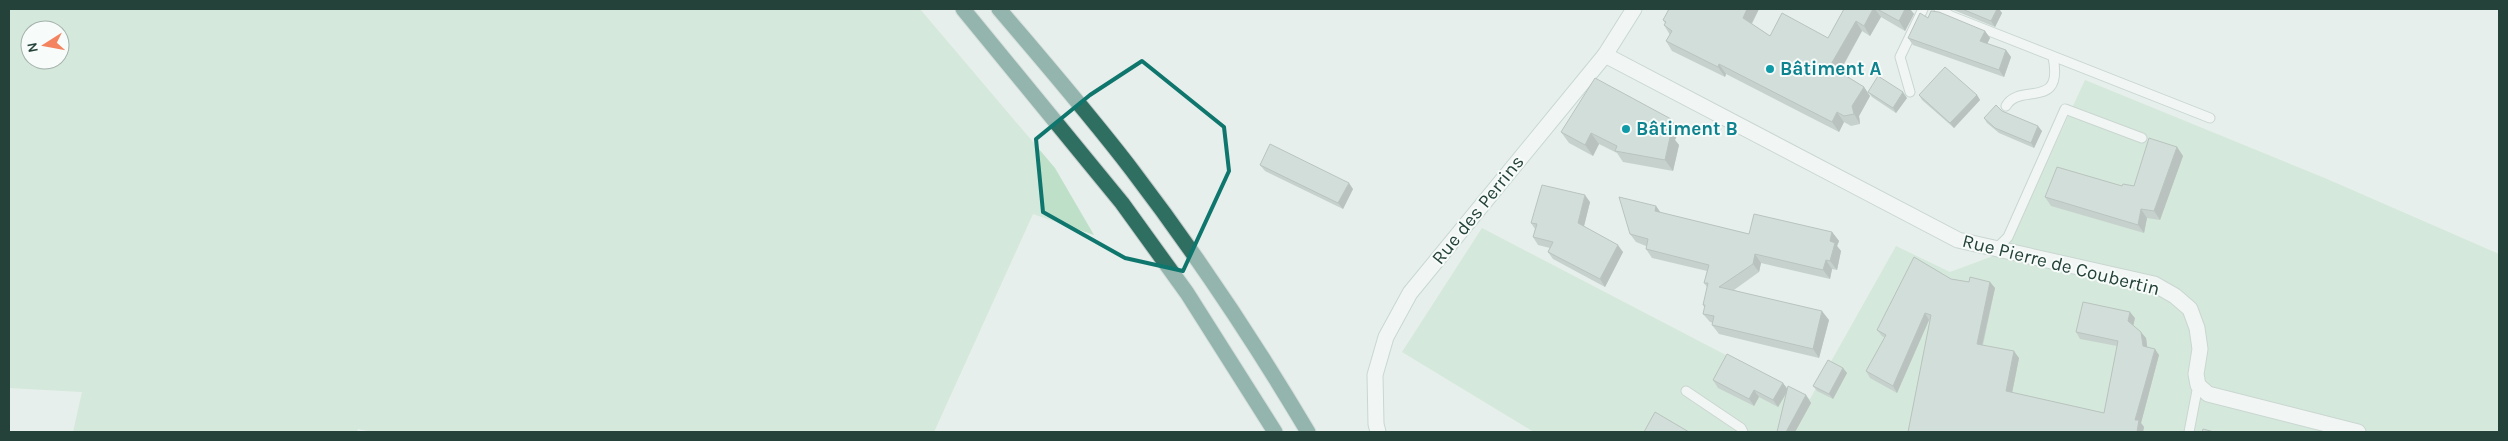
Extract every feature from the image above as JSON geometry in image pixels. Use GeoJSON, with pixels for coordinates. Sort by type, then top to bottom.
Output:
{"type":"FeatureCollection","features":[{"type":"Feature","properties":{"kind":"highway"},"geometry":{"type":"LineString","coordinates":[[964,9],[1122,203],[1187,293],[1275,432]]}},
{"type":"Feature","properties":{"kind":"highway"},"geometry":{"type":"LineString","coordinates":[[999,9],[1132,170],[1234,313],[1308,432]]}},
{"type":"Feature","properties":{"kind":"street","name":"Rue des Perrins"},"geometry":{"type":"LineString","coordinates":[[1378,432],[1376,424],[1375,375],[1386,337],[1410,293],[1605,55],[1634,9]]}},
{"type":"Feature","properties":{"kind":"street","name":"Rue Pierre de Coubertin"},"geometry":{"type":"LineString","coordinates":[[1605,55],[1958,240],[1995,250],[2154,284],[2175,296],[2190,310],[2197,328],[2200,349],[2196,374],[2198,385]]}},
{"type":"Feature","properties":{"kind":"street"},"geometry":{"type":"LineString","coordinates":[[2198,385],[2208,394],[2358,432]]}},
{"type":"Feature","properties":{"kind":"lane"},"geometry":{"type":"LineString","coordinates":[[1910,92],[1900,57],[1923,9]]}},
{"type":"Feature","properties":{"kind":"lane"},"geometry":{"type":"LineString","coordinates":[[1939,9],[1951,16],[2210,118]]}},
{"type":"Feature","properties":{"kind":"lane"},"geometry":{"type":"LineString","coordinates":[[2006,106],[2010,99],[2016,96],[2038,95],[2046,90],[2054,81],[2056,71],[2053,57]]}},
{"type":"Feature","properties":{"kind":"lane"},"geometry":{"type":"LineString","coordinates":[[1995,250],[2008,236],[2065,109],[2142,138]]}},
{"type":"Feature","properties":{"kind":"lane"},"geometry":{"type":"LineString","coordinates":[[2189,432],[2198,385]]}},
{"type":"Feature","properties":{"kind":"lane"},"geometry":{"type":"LineString","coordinates":[[1686,391],[1741,428],[1743,432]]}},
{"type":"Feature","properties":{"kind":"highlighted area"},"geometry":{"type":"Polygon","coordinates":[[[1142,61],[1224,127],[1229,171],[1183,271],[1125,258],[1043,212],[1036,139],[1090,95],[1142,61]]]}},
{"type":"Feature","properties":{"kind":"green space"},"geometry":{"type":"Polygon","coordinates":[[[9,9],[920,9],[1055,168],[1094,235],[1033,214],[934,432],[373,432],[358,429],[357,432],[73,432],[82,392],[9,388],[9,9]]]}},
{"type":"Feature","properties":{"kind":"green space"},"geometry":{"type":"Polygon","coordinates":[[[2085,80],[2327,179],[2499,254],[2499,432],[1534,432],[1402,352],[1482,228],[1810,399],[1896,246],[1950,272],[1996,255],[2011,240],[2085,80]]]}},
{"type":"Feature","properties":{"kind":"building","name":"Bâtiment A"},"geometry":{"type":"Polygon","coordinates":[[[1669,9],[1747,9],[1743,18],[1770,36],[1782,13],[1828,38],[1844,9],[1873,9],[1864,26],[1856,21],[1830,66],[1864,87],[1852,106],[1854,114],[1844,116],[1837,112],[1832,122],[1719,64],[1718,67],[1666,41],[1672,31],[1664,25],[1666,22],[1663,20],[1669,9]]]}},
{"type":"Feature","properties":{"kind":"building"},"geometry":{"type":"Polygon","coordinates":[[[1877,9],[1905,9],[1899,21],[1877,9]]]}},
{"type":"Feature","properties":{"kind":"building"},"geometry":{"type":"Polygon","coordinates":[[[1962,9],[1997,9],[1991,21],[1962,9]]]}},
{"type":"Feature","properties":{"kind":"building"},"geometry":{"type":"Polygon","coordinates":[[[1931,11],[1939,12],[1985,31],[1980,41],[2006,50],[1999,70],[1908,38],[1920,13],[1928,18],[1931,11]]]}},
{"type":"Feature","properties":{"kind":"building"},"geometry":{"type":"Polygon","coordinates":[[[1945,67],[1977,95],[1950,123],[1919,95],[1945,67]]]}},
{"type":"Feature","properties":{"kind":"building"},"geometry":{"type":"Polygon","coordinates":[[[1878,76],[1903,92],[1893,108],[1868,92],[1878,76]]]}},
{"type":"Feature","properties":{"kind":"building","name":"Bâtiment B"},"geometry":{"type":"Polygon","coordinates":[[[1595,78],[1671,119],[1666,132],[1671,133],[1665,160],[1615,151],[1617,146],[1591,133],[1585,145],[1561,132],[1595,78]]]}},
{"type":"Feature","properties":{"kind":"building"},"geometry":{"type":"Polygon","coordinates":[[[1996,105],[2002,111],[2038,126],[2031,143],[1995,128],[1984,118],[1996,105]]]}},
{"type":"Feature","properties":{"kind":"building"},"geometry":{"type":"Polygon","coordinates":[[[2149,138],[2177,147],[2154,211],[2141,209],[2138,225],[2045,197],[2057,167],[2122,186],[2123,184],[2134,186],[2149,138]]]}},
{"type":"Feature","properties":{"kind":"building"},"geometry":{"type":"Polygon","coordinates":[[[1270,144],[1349,183],[1338,203],[1260,165],[1270,144]]]}},
{"type":"Feature","properties":{"kind":"building"},"geometry":{"type":"Polygon","coordinates":[[[1542,185],[1585,195],[1578,223],[1618,245],[1600,279],[1548,252],[1553,242],[1533,237],[1537,224],[1531,223],[1542,185]]]}},
{"type":"Feature","properties":{"kind":"building"},"geometry":{"type":"Polygon","coordinates":[[[1619,197],[1656,206],[1655,211],[1749,234],[1754,214],[1832,232],[1830,241],[1835,243],[1830,261],[1826,260],[1823,270],[1755,254],[1753,264],[1719,287],[1822,311],[1813,349],[1712,325],[1714,316],[1703,314],[1708,283],[1704,283],[1709,265],[1646,249],[1648,239],[1630,234],[1619,197]]]}},
{"type":"Feature","properties":{"kind":"building"},"geometry":{"type":"Polygon","coordinates":[[[1914,257],[1951,279],[1969,282],[1970,277],[1990,282],[1977,344],[2014,351],[2006,391],[2104,413],[2118,341],[2076,332],[2083,302],[2130,312],[2128,321],[2141,332],[2143,346],[2155,349],[2135,420],[2139,420],[2137,432],[1908,432],[1931,315],[1925,313],[1893,386],[1866,371],[1886,335],[1877,330],[1914,257]]]}},
{"type":"Feature","properties":{"kind":"building"},"geometry":{"type":"Polygon","coordinates":[[[1727,354],[1783,383],[1773,400],[1754,390],[1749,399],[1713,380],[1727,354]]]}},
{"type":"Feature","properties":{"kind":"building"},"geometry":{"type":"Polygon","coordinates":[[[1828,360],[1843,368],[1829,394],[1813,386],[1828,360]]]}},
{"type":"Feature","properties":{"kind":"building"},"geometry":{"type":"Polygon","coordinates":[[[1788,386],[1806,395],[1786,432],[1777,432],[1788,386]]]}},
{"type":"Feature","properties":{"kind":"building"},"geometry":{"type":"Polygon","coordinates":[[[1655,412],[1689,432],[1644,432],[1655,412]]]}},
{"type":"Feature","properties":{"kind":"building"},"geometry":{"type":"Polygon","coordinates":[[[2203,429],[2214,432],[2202,432],[2203,429]]]}},
{"type":"Feature","properties":{"kind":"place","name":"Bâtiment A"},"geometry":{"type":"Point","coordinates":[1770,69]}},
{"type":"Feature","properties":{"kind":"place","name":"Bâtiment B"},"geometry":{"type":"Point","coordinates":[1626,129]}}]}
